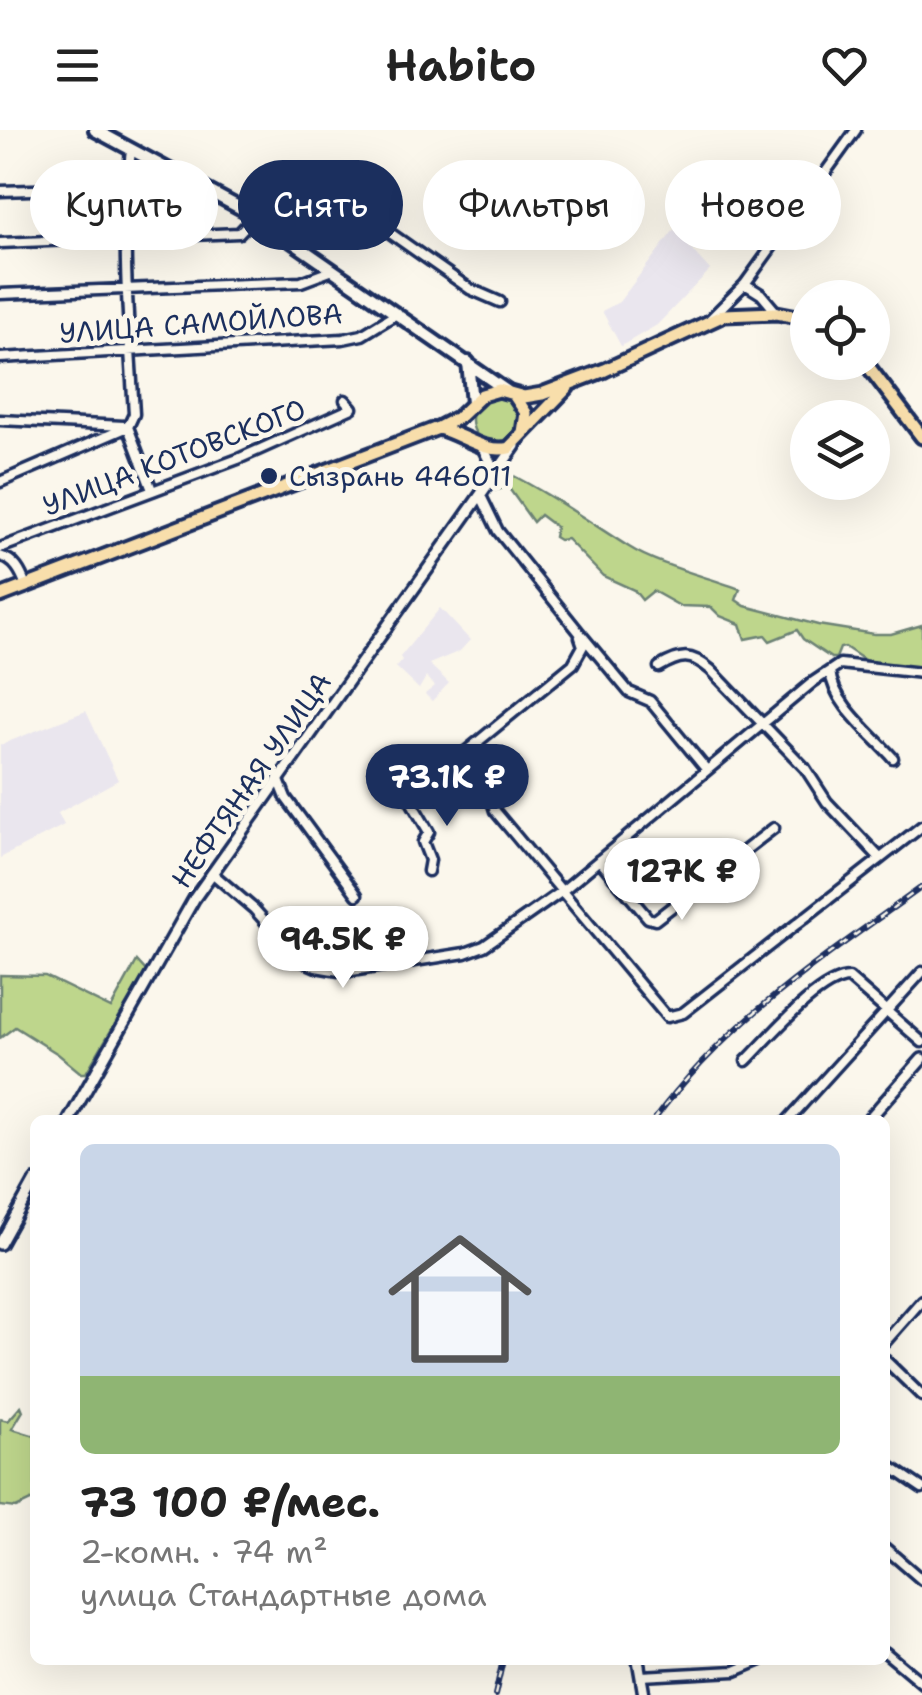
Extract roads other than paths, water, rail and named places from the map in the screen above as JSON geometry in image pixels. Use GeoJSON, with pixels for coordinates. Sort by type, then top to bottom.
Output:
{"type":"FeatureCollection","features":[{"type":"Feature","properties":{"kind":"main road"},"geometry":{"type":"LineString","coordinates":[[95,130],[238,207]]}},
{"type":"Feature","properties":{"kind":"main road"},"geometry":{"type":"LineString","coordinates":[[306,250],[509,391],[526,413],[527,422],[518,441]]}},
{"type":"Feature","properties":{"kind":"main road"},"geometry":{"type":"LineString","coordinates":[[0,596],[438,428],[482,395],[509,391],[531,397],[570,385],[724,315],[790,316]]}},
{"type":"Feature","properties":{"kind":"main road"},"geometry":{"type":"LineString","coordinates":[[468,361],[471,405],[466,421],[477,443]]}},
{"type":"Feature","properties":{"kind":"main road"},"geometry":{"type":"LineString","coordinates":[[879,380],[922,436]]}},
{"type":"Feature","properties":{"kind":"main road"},"geometry":{"type":"LineString","coordinates":[[438,428],[496,450],[518,441],[570,385]]}},
{"type":"Feature","properties":{"kind":"street"},"geometry":{"type":"LineString","coordinates":[[706,322],[746,284],[856,130]]}},
{"type":"Feature","properties":{"kind":"street"},"geometry":{"type":"LineString","coordinates":[[130,160],[131,150]]}},
{"type":"Feature","properties":{"kind":"street"},"geometry":{"type":"LineString","coordinates":[[0,191],[30,190]]}},
{"type":"Feature","properties":{"kind":"street"},"geometry":{"type":"LineString","coordinates":[[0,243],[30,241]]}},
{"type":"Feature","properties":{"kind":"street"},"geometry":{"type":"LineString","coordinates":[[403,242],[470,289],[500,302]]}},
{"type":"Feature","properties":{"kind":"street"},"geometry":{"type":"LineString","coordinates":[[0,482],[128,427],[134,414],[127,250]]}},
{"type":"Feature","properties":{"kind":"street"},"geometry":{"type":"LineString","coordinates":[[0,294],[300,282],[335,269]]}},
{"type":"Feature","properties":{"kind":"street"},"geometry":{"type":"LineString","coordinates":[[746,284],[777,313]]}},
{"type":"Feature","properties":{"kind":"street","name":"УЛИЦА САМОЙЛОВА"},"geometry":{"type":"LineString","coordinates":[[0,358],[343,339],[362,335],[398,313]]}},
{"type":"Feature","properties":{"kind":"street","name":"УЛИЦА КОТОВСКОГО"},"geometry":{"type":"LineString","coordinates":[[0,548],[337,418],[352,408],[344,400]]}},
{"type":"Feature","properties":{"kind":"street"},"geometry":{"type":"LineString","coordinates":[[0,420],[128,427]]}},
{"type":"Feature","properties":{"kind":"street"},"geometry":{"type":"LineString","coordinates":[[128,427],[152,490]]}},
{"type":"Feature","properties":{"kind":"street","name":"НЕФТЯНАЯ УЛИЦА"},"geometry":{"type":"LineString","coordinates":[[72,1115],[169,940],[212,873],[518,441]]}},
{"type":"Feature","properties":{"kind":"street"},"geometry":{"type":"LineString","coordinates":[[477,443],[494,470],[491,481]]}},
{"type":"Feature","properties":{"kind":"street"},"geometry":{"type":"LineString","coordinates":[[481,496],[498,531],[579,632],[630,692],[650,702],[706,769]]}},
{"type":"Feature","properties":{"kind":"street"},"geometry":{"type":"LineString","coordinates":[[0,556],[10,559],[18,568],[26,586]]}},
{"type":"Feature","properties":{"kind":"street"},"geometry":{"type":"LineString","coordinates":[[428,870],[430,860],[423,842],[429,832],[409,798],[573,664],[582,646],[579,632]]}},
{"type":"Feature","properties":{"kind":"street"},"geometry":{"type":"LineString","coordinates":[[659,667],[680,656],[696,657],[805,768],[827,802],[879,858]]}},
{"type":"Feature","properties":{"kind":"street"},"geometry":{"type":"LineString","coordinates":[[212,873],[254,909],[300,960],[344,972],[466,954],[484,946],[561,892],[706,769],[840,664],[922,673]]}},
{"type":"Feature","properties":{"kind":"street"},"geometry":{"type":"LineString","coordinates":[[830,671],[831,682],[842,700],[893,758]]}},
{"type":"Feature","properties":{"kind":"street"},"geometry":{"type":"LineString","coordinates":[[477,743],[502,780],[491,798],[495,811],[667,1016],[683,1013],[922,826]]}},
{"type":"Feature","properties":{"kind":"street"},"geometry":{"type":"LineString","coordinates":[[278,778],[286,798],[357,895]]}},
{"type":"Feature","properties":{"kind":"street"},"geometry":{"type":"LineString","coordinates":[[599,860],[648,918],[655,920],[774,828]]}},
{"type":"Feature","properties":{"kind":"street"},"geometry":{"type":"LineString","coordinates":[[793,1115],[922,972]]}},
{"type":"Feature","properties":{"kind":"street"},"geometry":{"type":"LineString","coordinates":[[746,1061],[805,1003],[838,978],[849,978],[922,1042]]}},
{"type":"Feature","properties":{"kind":"street"},"geometry":{"type":"LineString","coordinates":[[872,1115],[922,1059]]}},
{"type":"Feature","properties":{"kind":"street"},"geometry":{"type":"LineString","coordinates":[[0,1244],[30,1190]]}},
{"type":"Feature","properties":{"kind":"street"},"geometry":{"type":"LineString","coordinates":[[890,1336],[921,1301]]}},
{"type":"Feature","properties":{"kind":"street"},"geometry":{"type":"LineString","coordinates":[[890,1365],[922,1396]]}},
{"type":"Feature","properties":{"kind":"street"},"geometry":{"type":"LineString","coordinates":[[890,1466],[922,1488]]}},
{"type":"Feature","properties":{"kind":"street"},"geometry":{"type":"LineString","coordinates":[[890,1552],[922,1580]]}},
{"type":"Feature","properties":{"kind":"street"},"geometry":{"type":"LineString","coordinates":[[890,1656],[922,1683]]}},
{"type":"Feature","properties":{"kind":"street"},"geometry":{"type":"LineString","coordinates":[[639,1665],[644,1695]]}},
{"type":"Feature","properties":{"kind":"street"},"geometry":{"type":"LineString","coordinates":[[641,1676],[735,1671],[749,1665]]}},
{"type":"Feature","properties":{"kind":"railway"},"geometry":{"type":"LineString","coordinates":[[658,1115],[712,1052],[744,1022],[922,887]]}},
{"type":"Feature","properties":{"kind":"railway"},"geometry":{"type":"LineString","coordinates":[[495,1695],[502,1665]]}},
{"type":"Feature","properties":{"kind":"place","name":"Сызрань 446011"},"geometry":{"type":"Point","coordinates":[269,476]}}]}
